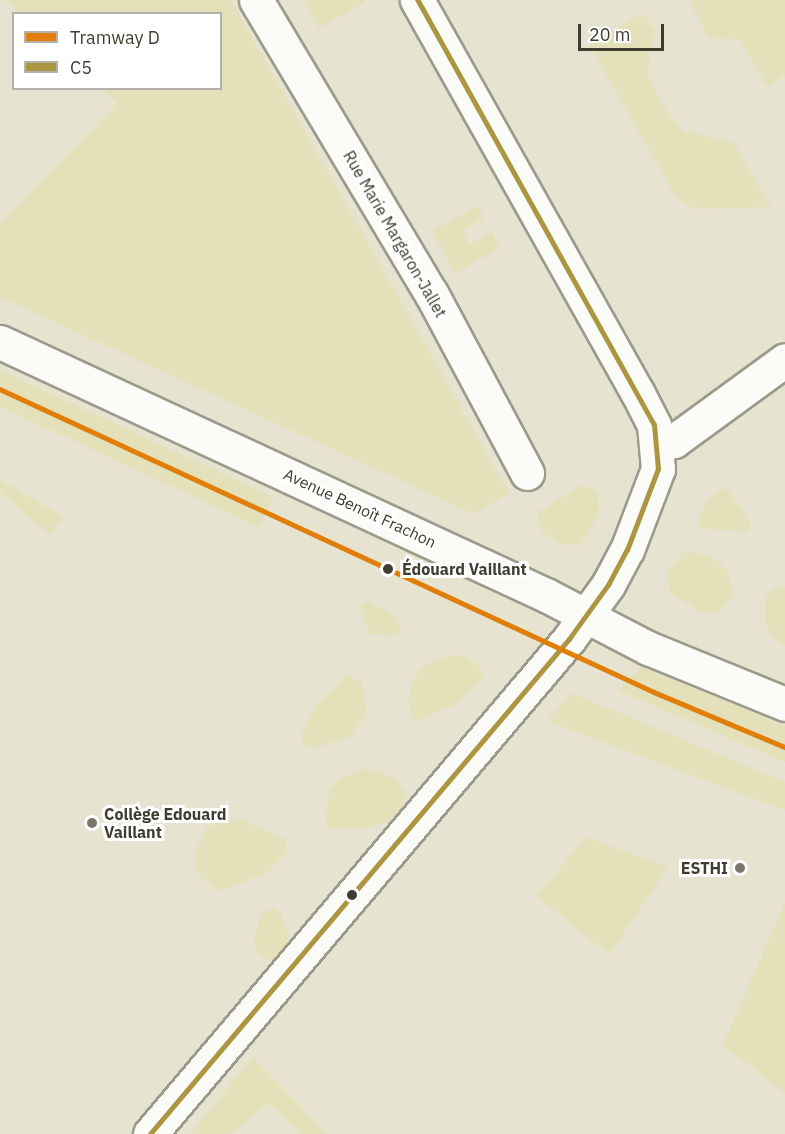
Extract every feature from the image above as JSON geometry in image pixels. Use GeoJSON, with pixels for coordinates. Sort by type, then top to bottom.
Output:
{"type":"FeatureCollection","features":[{"type":"Feature","properties":{"kind":"street","name":"Rue Marie Margaron-Jallet"},"geometry":{"type":"LineString","coordinates":[[256,0],[431,293],[527,473]]}},
{"type":"Feature","properties":{"kind":"street"},"geometry":{"type":"LineString","coordinates":[[150,1134],[586,616],[627,549],[658,470],[654,425],[417,0]]}},
{"type":"Feature","properties":{"kind":"street","name":"Avenue Benoît Frachon"},"geometry":{"type":"LineString","coordinates":[[0,342],[586,616],[648,648],[785,704]]}},
{"type":"Feature","properties":{"kind":"street"},"geometry":{"type":"LineString","coordinates":[[656,444],[674,441],[785,360]]}},
{"type":"Feature","properties":{"kind":"shaded area"},"geometry":{"type":"Polygon","coordinates":[[[5,0],[231,0],[509,493],[474,514],[0,297],[0,225],[117,103],[103,90],[222,90],[222,12],[18,12],[5,0]]]}},
{"type":"Feature","properties":{"kind":"shaded area"},"geometry":{"type":"Polygon","coordinates":[[[303,0],[363,0],[365,2],[319,28],[303,0]]]}},
{"type":"Feature","properties":{"kind":"shaded area"},"geometry":{"type":"Polygon","coordinates":[[[689,0],[785,0],[785,75],[767,86],[740,40],[708,37],[689,0]]]}},
{"type":"Feature","properties":{"kind":"shaded area"},"geometry":{"type":"Polygon","coordinates":[[[642,13],[657,31],[650,46],[648,76],[663,106],[684,131],[734,143],[771,207],[695,209],[677,198],[589,45],[642,13]]]}},
{"type":"Feature","properties":{"kind":"shaded area"},"geometry":{"type":"Polygon","coordinates":[[[478,206],[484,218],[462,230],[470,244],[492,232],[500,248],[455,274],[432,231],[478,206]]]}},
{"type":"Feature","properties":{"kind":"shaded area"},"geometry":{"type":"Polygon","coordinates":[[[0,370],[273,497],[259,527],[0,406],[0,370]]]}},
{"type":"Feature","properties":{"kind":"shaded area"},"geometry":{"type":"Polygon","coordinates":[[[0,480],[65,517],[49,534],[0,492],[0,480]]]}},
{"type":"Feature","properties":{"kind":"shaded area"},"geometry":{"type":"Polygon","coordinates":[[[583,485],[598,491],[599,514],[580,545],[559,544],[542,531],[536,521],[538,512],[583,485]]]}},
{"type":"Feature","properties":{"kind":"shaded area"},"geometry":{"type":"Polygon","coordinates":[[[722,489],[728,490],[743,510],[751,524],[748,532],[700,528],[698,520],[708,500],[722,489]]]}},
{"type":"Feature","properties":{"kind":"shaded area"},"geometry":{"type":"Polygon","coordinates":[[[684,551],[711,556],[727,570],[733,593],[723,608],[714,613],[699,611],[670,593],[667,573],[684,551]]]}},
{"type":"Feature","properties":{"kind":"shaded area"},"geometry":{"type":"Polygon","coordinates":[[[774,587],[785,588],[785,646],[773,637],[765,624],[765,599],[774,587]]]}},
{"type":"Feature","properties":{"kind":"shaded area"},"geometry":{"type":"Polygon","coordinates":[[[368,601],[396,617],[402,630],[393,635],[370,634],[359,607],[368,601]]]}},
{"type":"Feature","properties":{"kind":"shaded area"},"geometry":{"type":"Polygon","coordinates":[[[454,655],[467,657],[479,666],[484,676],[454,705],[420,720],[413,718],[408,703],[414,679],[422,667],[434,660],[454,655]]]}},
{"type":"Feature","properties":{"kind":"shaded area"},"geometry":{"type":"Polygon","coordinates":[[[640,666],[785,726],[785,762],[619,691],[640,666]]]}},
{"type":"Feature","properties":{"kind":"shaded area"},"geometry":{"type":"Polygon","coordinates":[[[345,676],[362,681],[366,715],[349,737],[316,748],[307,746],[302,741],[303,731],[316,706],[345,676]]]}},
{"type":"Feature","properties":{"kind":"shaded area"},"geometry":{"type":"Polygon","coordinates":[[[572,693],[785,782],[785,810],[547,721],[572,693]]]}},
{"type":"Feature","properties":{"kind":"shaded area"},"geometry":{"type":"Polygon","coordinates":[[[361,769],[380,771],[396,779],[405,792],[402,810],[387,822],[363,829],[333,828],[326,824],[329,792],[339,779],[361,769]]]}},
{"type":"Feature","properties":{"kind":"shaded area"},"geometry":{"type":"Polygon","coordinates":[[[242,820],[285,839],[285,854],[269,871],[231,888],[216,890],[200,877],[195,863],[197,848],[207,828],[219,821],[242,820]]]}},
{"type":"Feature","properties":{"kind":"shaded area"},"geometry":{"type":"Polygon","coordinates":[[[586,837],[668,867],[609,955],[537,896],[586,837]]]}},
{"type":"Feature","properties":{"kind":"shaded area"},"geometry":{"type":"Polygon","coordinates":[[[785,902],[785,1093],[723,1045],[785,902]]]}},
{"type":"Feature","properties":{"kind":"shaded area"},"geometry":{"type":"Polygon","coordinates":[[[273,908],[281,913],[289,936],[282,953],[271,962],[256,951],[254,940],[262,913],[273,908]]]}},
{"type":"Feature","properties":{"kind":"shaded area"},"geometry":{"type":"Polygon","coordinates":[[[253,1057],[328,1134],[300,1134],[269,1103],[230,1134],[190,1134],[253,1057]]]}},
{"type":"Feature","properties":{"kind":"tram line","name":"D"},"geometry":{"type":"LineString","coordinates":[[0,389],[654,692],[785,747]]}},
{"type":"Feature","properties":{"kind":"transit line","name":"C5"},"geometry":{"type":"LineString","coordinates":[[150,1134],[569,639],[608,585],[627,550],[658,469],[654,425],[417,0]]}},
{"type":"Feature","properties":{"kind":"place","name":"Édouard Vaillant"},"geometry":{"type":"Point","coordinates":[388,569]}},
{"type":"Feature","properties":{"kind":"place","name":"Collège Edouard Vaillant"},"geometry":{"type":"Point","coordinates":[92,823]}},
{"type":"Feature","properties":{"kind":"place","name":"ESTHI"},"geometry":{"type":"Point","coordinates":[740,868]}}]}
